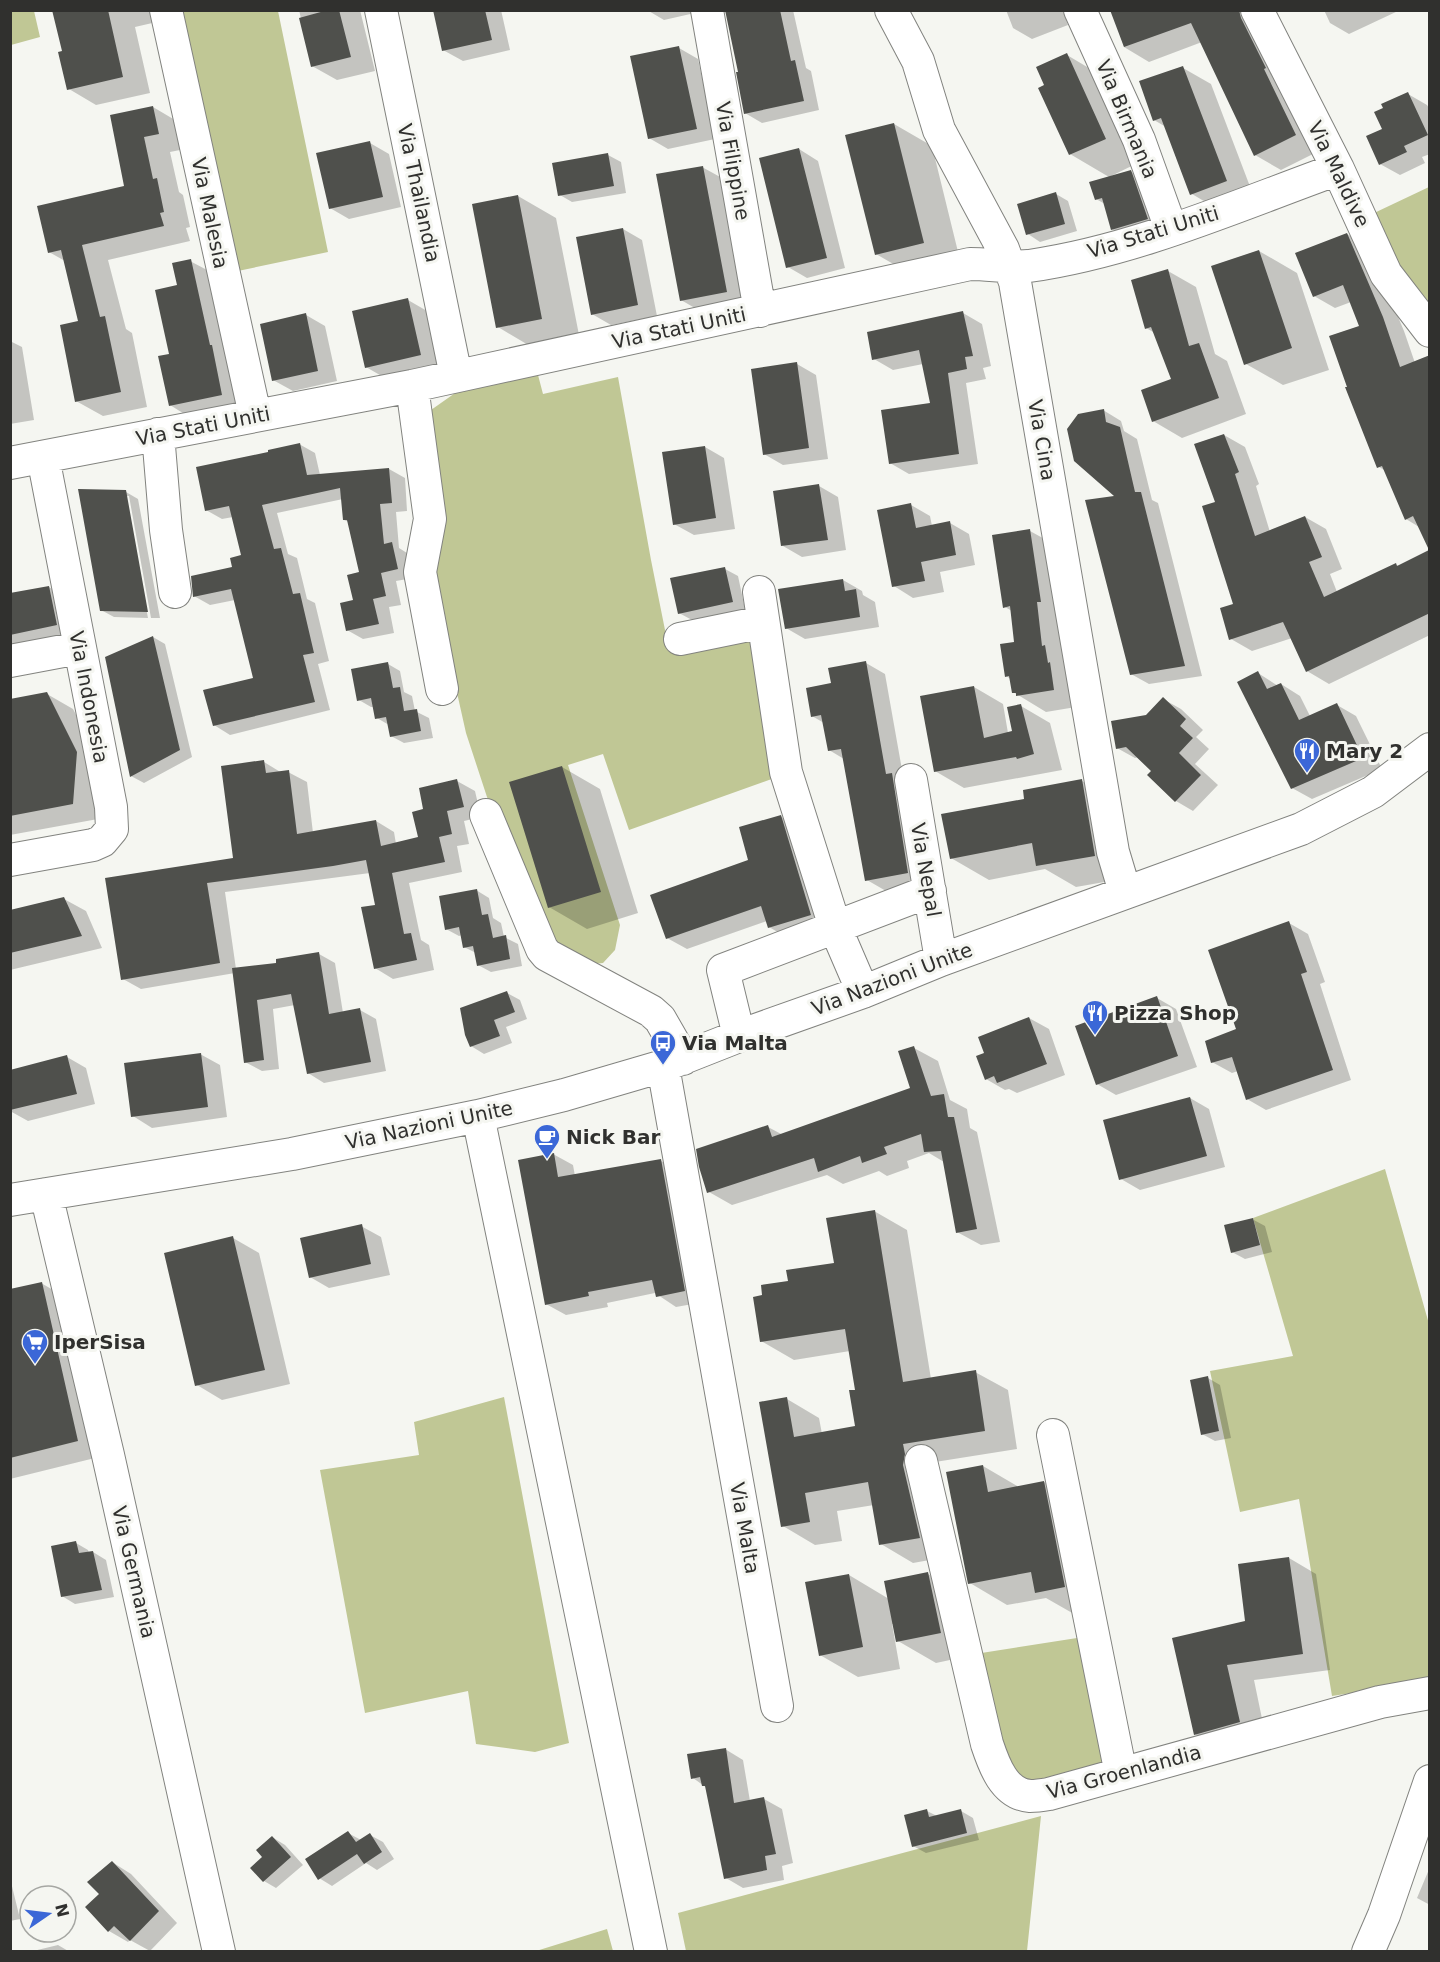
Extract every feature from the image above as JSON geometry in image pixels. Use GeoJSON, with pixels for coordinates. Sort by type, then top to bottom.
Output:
{"type":"FeatureCollection","features":[{"type":"Feature","properties":{"kind":"street","name":"Via Malesia"},"geometry":{"type":"LineString","coordinates":[[166,10],[255,416]]}},
{"type":"Feature","properties":{"kind":"street","name":"Via Thailandia"},"geometry":{"type":"LineString","coordinates":[[381,10],[456,376]]}},
{"type":"Feature","properties":{"kind":"street","name":"Via Filippine"},"geometry":{"type":"LineString","coordinates":[[707,10],[760,311]]}},
{"type":"Feature","properties":{"kind":"street","name":"Via Cina"},"geometry":{"type":"LineString","coordinates":[[891,10],[918,61],[939,130],[1003,249],[1016,282],[1113,852],[1125,892]]}},
{"type":"Feature","properties":{"kind":"street","name":"Via Birmania"},"geometry":{"type":"LineString","coordinates":[[1080,10],[1139,140],[1171,229]]}},
{"type":"Feature","properties":{"kind":"street","name":"Via Maldive"},"geometry":{"type":"LineString","coordinates":[[1257,10],[1338,169],[1386,274],[1430,331]]}},
{"type":"Feature","properties":{"kind":"street","name":"Via Stati Uniti"},"geometry":{"type":"LineString","coordinates":[[10,463],[412,386],[970,264],[1028,266],[1098,252],[1171,229],[1338,169]]}},
{"type":"Feature","properties":{"kind":"street"},"geometry":{"type":"LineString","coordinates":[[412,386],[430,519],[420,572],[442,689]]}},
{"type":"Feature","properties":{"kind":"street"},"geometry":{"type":"LineString","coordinates":[[158,434],[165,519],[175,591]]}},
{"type":"Feature","properties":{"kind":"street","name":"Via Indonesia"},"geometry":{"type":"LineString","coordinates":[[10,860],[93,845],[108,836],[112,829],[111,807],[43,457]]}},
{"type":"Feature","properties":{"kind":"street"},"geometry":{"type":"LineString","coordinates":[[759,592],[786,772],[835,927],[863,992]]}},
{"type":"Feature","properties":{"kind":"street"},"geometry":{"type":"LineString","coordinates":[[680,639],[763,622]]}},
{"type":"Feature","properties":{"kind":"street"},"geometry":{"type":"LineString","coordinates":[[10,661],[79,648]]}},
{"type":"Feature","properties":{"kind":"street","name":"Via Nazioni Unite"},"geometry":{"type":"LineString","coordinates":[[10,1200],[292,1154],[478,1116],[564,1095],[673,1063],[739,1036],[863,992],[941,960],[1301,829],[1373,792],[1430,749]]}},
{"type":"Feature","properties":{"kind":"street","name":"Via Nepal"},"geometry":{"type":"LineString","coordinates":[[911,780],[941,960]]}},
{"type":"Feature","properties":{"kind":"street","name":"Via Malta"},"geometry":{"type":"LineString","coordinates":[[486,815],[542,949],[547,955],[651,1011],[660,1019],[673,1063],[777,1706]]}},
{"type":"Feature","properties":{"kind":"street"},"geometry":{"type":"LineString","coordinates":[[739,1036],[723,970],[930,891]]}},
{"type":"Feature","properties":{"kind":"street"},"geometry":{"type":"LineString","coordinates":[[478,1116],[651,1952]]}},
{"type":"Feature","properties":{"kind":"street","name":"Via Germania"},"geometry":{"type":"LineString","coordinates":[[45,1194],[108,1455],[219,1952]]}},
{"type":"Feature","properties":{"kind":"street"},"geometry":{"type":"LineString","coordinates":[[1053,1435],[1120,1774]]}},
{"type":"Feature","properties":{"kind":"street","name":"Via Groenlandia"},"geometry":{"type":"LineString","coordinates":[[921,1461],[987,1744],[993,1763],[1002,1779],[1012,1790],[1029,1796],[1049,1794],[1380,1702],[1430,1693]]}},
{"type":"Feature","properties":{"kind":"street"},"geometry":{"type":"LineString","coordinates":[[1368,1952],[1384,1915],[1430,1781]]}},
{"type":"Feature","properties":{"kind":"green space"},"geometry":{"type":"Polygon","coordinates":[[[11,10],[34,11],[40,37],[11,45],[11,10]]]}},
{"type":"Feature","properties":{"kind":"green space"},"geometry":{"type":"Polygon","coordinates":[[[175,11],[278,11],[328,252],[233,272],[175,11]]]}},
{"type":"Feature","properties":{"kind":"green space"},"geometry":{"type":"Polygon","coordinates":[[[1429,187],[1429,313],[1396,270],[1372,214],[1429,187]]]}},
{"type":"Feature","properties":{"kind":"green space"},"geometry":{"type":"Polygon","coordinates":[[[538,375],[543,394],[618,377],[669,650],[755,636],[780,776],[629,830],[603,754],[568,765],[620,925],[615,950],[603,963],[593,964],[548,945],[487,797],[466,733],[430,572],[431,410],[458,391],[538,375]]]}},
{"type":"Feature","properties":{"kind":"green space"},"geometry":{"type":"Polygon","coordinates":[[[1385,1169],[1429,1324],[1429,1681],[1332,1696],[1299,1499],[1240,1512],[1210,1371],[1293,1356],[1253,1218],[1385,1169]]]}},
{"type":"Feature","properties":{"kind":"green space"},"geometry":{"type":"Polygon","coordinates":[[[504,1397],[569,1743],[535,1752],[476,1744],[468,1691],[365,1713],[320,1470],[419,1455],[414,1422],[504,1397]]]}},
{"type":"Feature","properties":{"kind":"green space"},"geometry":{"type":"Polygon","coordinates":[[[1077,1638],[1106,1769],[1029,1784],[1007,1767],[975,1654],[1077,1638]]]}},
{"type":"Feature","properties":{"kind":"green space"},"geometry":{"type":"Polygon","coordinates":[[[1041,1816],[1027,1951],[686,1951],[678,1913],[1041,1816]]]}},
{"type":"Feature","properties":{"kind":"green space"},"geometry":{"type":"Polygon","coordinates":[[[607,1929],[613,1951],[536,1951],[607,1929]]]}},
{"type":"Feature","properties":{"kind":"building"},"geometry":{"type":"Polygon","coordinates":[[[52,10],[108,10],[123,77],[67,90],[58,52],[62,51],[52,10]]]}},
{"type":"Feature","properties":{"kind":"building"},"geometry":{"type":"Polygon","coordinates":[[[328,10],[339,10],[351,57],[311,67],[299,18],[328,10]]]}},
{"type":"Feature","properties":{"kind":"building"},"geometry":{"type":"Polygon","coordinates":[[[433,10],[485,10],[492,40],[442,51],[433,10]]]}},
{"type":"Feature","properties":{"kind":"building"},"geometry":{"type":"Polygon","coordinates":[[[725,10],[780,10],[791,61],[795,60],[804,101],[744,114],[725,10]]]}},
{"type":"Feature","properties":{"kind":"building"},"geometry":{"type":"Polygon","coordinates":[[[1110,10],[1239,10],[1296,135],[1254,156],[1191,23],[1124,47],[1110,10]]]}},
{"type":"Feature","properties":{"kind":"building"},"geometry":{"type":"Polygon","coordinates":[[[679,46],[697,129],[648,139],[630,56],[679,46]]]}},
{"type":"Feature","properties":{"kind":"building"},"geometry":{"type":"Polygon","coordinates":[[[1067,53],[1106,139],[1069,155],[1038,88],[1044,85],[1036,67],[1067,53]]]}},
{"type":"Feature","properties":{"kind":"building"},"geometry":{"type":"Polygon","coordinates":[[[1183,66],[1227,181],[1190,195],[1161,118],[1153,121],[1139,81],[1183,66]]]}},
{"type":"Feature","properties":{"kind":"building"},"geometry":{"type":"Polygon","coordinates":[[[1408,92],[1428,135],[1404,146],[1407,152],[1379,165],[1366,136],[1382,129],[1374,112],[1383,108],[1381,104],[1408,92]]]}},
{"type":"Feature","properties":{"kind":"building"},"geometry":{"type":"Polygon","coordinates":[[[153,106],[159,134],[144,137],[153,179],[157,178],[164,212],[160,213],[164,226],[82,245],[100,317],[105,316],[121,392],[75,402],[60,325],[78,321],[61,250],[48,253],[37,206],[124,186],[110,115],[153,106]]]}},
{"type":"Feature","properties":{"kind":"building"},"geometry":{"type":"Polygon","coordinates":[[[894,123],[924,243],[875,255],[845,135],[894,123]]]}},
{"type":"Feature","properties":{"kind":"building"},"geometry":{"type":"Polygon","coordinates":[[[370,141],[383,197],[329,209],[316,153],[370,141]]]}},
{"type":"Feature","properties":{"kind":"building"},"geometry":{"type":"Polygon","coordinates":[[[799,148],[827,258],[786,268],[759,158],[799,148]]]}},
{"type":"Feature","properties":{"kind":"building"},"geometry":{"type":"Polygon","coordinates":[[[608,153],[614,186],[558,196],[552,163],[608,153]]]}},
{"type":"Feature","properties":{"kind":"building"},"geometry":{"type":"Polygon","coordinates":[[[703,166],[727,292],[680,301],[656,174],[703,166]]]}},
{"type":"Feature","properties":{"kind":"building"},"geometry":{"type":"Polygon","coordinates":[[[1131,170],[1148,219],[1111,230],[1102,198],[1095,200],[1089,182],[1131,170]]]}},
{"type":"Feature","properties":{"kind":"building"},"geometry":{"type":"Polygon","coordinates":[[[1056,192],[1065,224],[1026,235],[1017,204],[1056,192]]]}},
{"type":"Feature","properties":{"kind":"building"},"geometry":{"type":"Polygon","coordinates":[[[518,195],[542,319],[496,328],[472,204],[518,195]]]}},
{"type":"Feature","properties":{"kind":"building"},"geometry":{"type":"Polygon","coordinates":[[[623,228],[638,305],[591,315],[576,237],[623,228]]]}},
{"type":"Feature","properties":{"kind":"building"},"geometry":{"type":"Polygon","coordinates":[[[1347,233],[1383,317],[1400,367],[1430,355],[1430,613],[1306,672],[1283,622],[1229,640],[1220,608],[1233,604],[1202,506],[1215,502],[1194,444],[1224,434],[1239,472],[1235,474],[1255,536],[1305,516],[1322,557],[1309,562],[1324,597],[1429,550],[1413,516],[1405,520],[1382,466],[1377,468],[1345,387],[1347,387],[1329,336],[1359,326],[1343,285],[1313,297],[1295,253],[1347,233]]]}},
{"type":"Feature","properties":{"kind":"building"},"geometry":{"type":"Polygon","coordinates":[[[1259,250],[1292,348],[1244,365],[1211,266],[1259,250]]]}},
{"type":"Feature","properties":{"kind":"building"},"geometry":{"type":"Polygon","coordinates":[[[191,259],[222,395],[169,406],[158,356],[169,354],[155,290],[177,285],[172,263],[191,259]]]}},
{"type":"Feature","properties":{"kind":"building"},"geometry":{"type":"Polygon","coordinates":[[[1168,269],[1189,346],[1199,343],[1219,398],[1152,422],[1141,390],[1171,379],[1151,327],[1145,329],[1131,280],[1168,269]]]}},
{"type":"Feature","properties":{"kind":"building"},"geometry":{"type":"Polygon","coordinates":[[[408,298],[421,355],[365,368],[352,311],[408,298]]]}},
{"type":"Feature","properties":{"kind":"building"},"geometry":{"type":"Polygon","coordinates":[[[963,311],[973,356],[965,357],[967,369],[948,373],[959,454],[889,464],[881,410],[930,403],[919,350],[872,360],[867,332],[963,311]]]}},
{"type":"Feature","properties":{"kind":"building"},"geometry":{"type":"Polygon","coordinates":[[[306,313],[318,371],[272,381],[260,324],[306,313]]]}},
{"type":"Feature","properties":{"kind":"building"},"geometry":{"type":"Polygon","coordinates":[[[797,362],[809,448],[763,455],[751,369],[797,362]]]}},
{"type":"Feature","properties":{"kind":"building"},"geometry":{"type":"Polygon","coordinates":[[[1104,409],[1106,422],[1120,427],[1135,492],[1141,492],[1185,666],[1130,675],[1085,500],[1114,496],[1074,461],[1067,429],[1078,414],[1104,409]]]}},
{"type":"Feature","properties":{"kind":"building"},"geometry":{"type":"Polygon","coordinates":[[[300,443],[307,475],[389,468],[392,503],[380,504],[384,544],[392,542],[398,569],[381,573],[386,596],[373,599],[379,624],[346,631],[340,603],[353,600],[347,575],[359,572],[347,520],[343,520],[340,488],[262,505],[274,549],[281,548],[293,594],[300,593],[314,653],[303,655],[315,702],[213,726],[203,690],[253,678],[231,589],[193,597],[191,576],[232,567],[230,558],[241,555],[229,506],[205,511],[196,467],[300,443]]]}},
{"type":"Feature","properties":{"kind":"building"},"geometry":{"type":"Polygon","coordinates":[[[705,446],[716,518],[673,525],[662,452],[705,446]]]}},
{"type":"Feature","properties":{"kind":"building"},"geometry":{"type":"Polygon","coordinates":[[[819,484],[828,540],[781,546],[773,491],[819,484]]]}},
{"type":"Feature","properties":{"kind":"building"},"geometry":{"type":"Polygon","coordinates":[[[78,489],[126,490],[148,612],[100,611],[78,489]]]}},
{"type":"Feature","properties":{"kind":"building"},"geometry":{"type":"Polygon","coordinates":[[[911,503],[916,528],[950,521],[956,555],[921,562],[925,581],[892,587],[877,510],[911,503]]]}},
{"type":"Feature","properties":{"kind":"building"},"geometry":{"type":"Polygon","coordinates":[[[1030,529],[1041,602],[1037,602],[1042,646],[1045,645],[1048,663],[1050,662],[1054,690],[1016,696],[1016,693],[1012,693],[1009,676],[1005,677],[1000,644],[1014,642],[1010,606],[1003,608],[992,535],[1030,529]]]}},
{"type":"Feature","properties":{"kind":"building"},"geometry":{"type":"Polygon","coordinates":[[[725,567],[733,602],[678,614],[670,578],[725,567]]]}},
{"type":"Feature","properties":{"kind":"building"},"geometry":{"type":"Polygon","coordinates":[[[843,579],[845,591],[856,589],[860,617],[785,629],[778,589],[843,579]]]}},
{"type":"Feature","properties":{"kind":"building"},"geometry":{"type":"Polygon","coordinates":[[[49,586],[57,625],[10,635],[10,593],[49,586]]]}},
{"type":"Feature","properties":{"kind":"building"},"geometry":{"type":"Polygon","coordinates":[[[153,636],[180,750],[130,777],[105,657],[153,636]]]}},
{"type":"Feature","properties":{"kind":"building"},"geometry":{"type":"Polygon","coordinates":[[[866,661],[886,774],[892,773],[908,873],[865,881],[841,749],[828,751],[821,715],[811,717],[806,688],[831,683],[828,668],[866,661]]]}},
{"type":"Feature","properties":{"kind":"building"},"geometry":{"type":"Polygon","coordinates":[[[388,662],[393,688],[400,687],[404,711],[417,709],[421,731],[390,737],[386,717],[375,719],[371,698],[357,701],[351,669],[388,662]]]}},
{"type":"Feature","properties":{"kind":"building"},"geometry":{"type":"Polygon","coordinates":[[[1258,671],[1267,689],[1281,683],[1299,720],[1337,703],[1363,758],[1291,789],[1237,682],[1258,671]]]}},
{"type":"Feature","properties":{"kind":"building"},"geometry":{"type":"Polygon","coordinates":[[[974,686],[984,738],[1012,731],[1007,707],[1021,704],[1034,754],[1017,759],[1016,757],[934,772],[920,696],[974,686]]]}},
{"type":"Feature","properties":{"kind":"building"},"geometry":{"type":"Polygon","coordinates":[[[47,692],[77,752],[73,804],[10,816],[10,699],[47,692]]]}},
{"type":"Feature","properties":{"kind":"building"},"geometry":{"type":"Polygon","coordinates":[[[1163,697],[1186,719],[1180,726],[1193,738],[1179,753],[1201,775],[1175,802],[1147,775],[1151,771],[1126,747],[1116,749],[1111,721],[1146,715],[1163,697]]]}},
{"type":"Feature","properties":{"kind":"building"},"geometry":{"type":"Polygon","coordinates":[[[264,760],[266,773],[289,770],[297,834],[376,820],[381,846],[418,837],[412,812],[423,809],[419,788],[457,779],[464,807],[447,811],[452,834],[439,837],[445,862],[392,873],[404,934],[411,933],[417,960],[374,969],[361,907],[375,905],[366,860],[207,883],[220,963],[121,980],[105,878],[233,858],[221,766],[264,760]]]}},
{"type":"Feature","properties":{"kind":"building"},"geometry":{"type":"Polygon","coordinates":[[[562,766],[601,892],[548,908],[509,782],[562,766]]]}},
{"type":"Feature","properties":{"kind":"building"},"geometry":{"type":"Polygon","coordinates":[[[1082,779],[1095,856],[1036,866],[1032,843],[950,859],[941,814],[1024,799],[1023,790],[1082,779]]]}},
{"type":"Feature","properties":{"kind":"building"},"geometry":{"type":"Polygon","coordinates":[[[781,815],[811,915],[768,928],[761,906],[666,939],[650,895],[748,860],[739,827],[781,815]]]}},
{"type":"Feature","properties":{"kind":"building"},"geometry":{"type":"Polygon","coordinates":[[[477,889],[482,915],[488,914],[493,938],[506,935],[510,959],[477,966],[473,946],[463,948],[459,927],[445,930],[439,896],[477,889]]]}},
{"type":"Feature","properties":{"kind":"building"},"geometry":{"type":"Polygon","coordinates":[[[64,897],[82,936],[10,953],[10,910],[64,897]]]}},
{"type":"Feature","properties":{"kind":"building"},"geometry":{"type":"Polygon","coordinates":[[[1289,921],[1307,972],[1301,974],[1333,1070],[1246,1100],[1232,1057],[1211,1063],[1205,1041],[1236,1029],[1208,950],[1289,921]]]}},
{"type":"Feature","properties":{"kind":"building"},"geometry":{"type":"Polygon","coordinates":[[[319,952],[329,1014],[360,1008],[371,1062],[307,1074],[291,994],[257,1000],[264,1060],[244,1063],[232,968],[276,963],[276,959],[319,952]]]}},
{"type":"Feature","properties":{"kind":"building"},"geometry":{"type":"Polygon","coordinates":[[[507,991],[515,1012],[494,1020],[500,1036],[470,1047],[465,1035],[460,1008],[507,991]]]}},
{"type":"Feature","properties":{"kind":"building"},"geometry":{"type":"Polygon","coordinates":[[[1157,996],[1178,1056],[1096,1085],[1075,1026],[1157,996]]]}},
{"type":"Feature","properties":{"kind":"building"},"geometry":{"type":"Polygon","coordinates":[[[1029,1017],[1047,1064],[997,1083],[994,1076],[985,1080],[976,1056],[984,1053],[978,1037],[1029,1017]]]}},
{"type":"Feature","properties":{"kind":"building"},"geometry":{"type":"Polygon","coordinates":[[[914,1046],[931,1096],[944,1094],[948,1117],[954,1117],[977,1229],[956,1233],[941,1151],[924,1152],[921,1134],[884,1147],[887,1154],[862,1163],[860,1156],[818,1172],[814,1158],[707,1193],[696,1149],[768,1125],[772,1137],[910,1088],[898,1051],[914,1046]]]}},
{"type":"Feature","properties":{"kind":"building"},"geometry":{"type":"Polygon","coordinates":[[[201,1053],[208,1107],[131,1117],[124,1063],[201,1053]]]}},
{"type":"Feature","properties":{"kind":"building"},"geometry":{"type":"Polygon","coordinates":[[[67,1055],[77,1094],[10,1110],[10,1070],[67,1055]]]}},
{"type":"Feature","properties":{"kind":"building"},"geometry":{"type":"Polygon","coordinates":[[[1190,1097],[1207,1156],[1119,1180],[1103,1120],[1190,1097]]]}},
{"type":"Feature","properties":{"kind":"building"},"geometry":{"type":"Polygon","coordinates":[[[554,1153],[558,1177],[661,1159],[685,1291],[656,1297],[652,1280],[588,1292],[589,1296],[545,1305],[518,1160],[554,1153]]]}},
{"type":"Feature","properties":{"kind":"building"},"geometry":{"type":"Polygon","coordinates":[[[875,1210],[903,1382],[976,1370],[985,1431],[903,1444],[905,1454],[903,1465],[920,1538],[879,1545],[868,1482],[805,1493],[810,1522],[781,1527],[759,1402],[787,1397],[794,1437],[855,1426],[849,1390],[855,1390],[845,1329],[760,1342],[753,1297],[762,1295],[761,1285],[788,1281],[786,1270],[834,1263],[826,1218],[875,1210]]]}},
{"type":"Feature","properties":{"kind":"building"},"geometry":{"type":"Polygon","coordinates":[[[1253,1218],[1260,1245],[1231,1253],[1224,1225],[1253,1218]]]}},
{"type":"Feature","properties":{"kind":"building"},"geometry":{"type":"Polygon","coordinates":[[[362,1224],[371,1264],[309,1278],[300,1238],[362,1224]]]}},
{"type":"Feature","properties":{"kind":"building"},"geometry":{"type":"Polygon","coordinates":[[[233,1236],[265,1370],[195,1386],[164,1253],[233,1236]]]}},
{"type":"Feature","properties":{"kind":"building","name":"IperSisa"},"geometry":{"type":"Polygon","coordinates":[[[42,1282],[78,1441],[10,1458],[10,1289],[42,1282]]]}},
{"type":"Feature","properties":{"kind":"building"},"geometry":{"type":"Polygon","coordinates":[[[1208,1376],[1219,1431],[1201,1435],[1190,1380],[1208,1376]]]}},
{"type":"Feature","properties":{"kind":"building"},"geometry":{"type":"Polygon","coordinates":[[[983,1465],[988,1492],[1044,1481],[1065,1587],[1035,1593],[1031,1572],[968,1584],[946,1472],[983,1465]]]}},
{"type":"Feature","properties":{"kind":"building"},"geometry":{"type":"Polygon","coordinates":[[[76,1541],[79,1553],[93,1551],[102,1590],[61,1597],[51,1546],[76,1541]]]}},
{"type":"Feature","properties":{"kind":"building"},"geometry":{"type":"Polygon","coordinates":[[[1289,1557],[1303,1654],[1227,1665],[1240,1722],[1194,1735],[1172,1638],[1245,1621],[1238,1564],[1289,1557]]]}},
{"type":"Feature","properties":{"kind":"building"},"geometry":{"type":"Polygon","coordinates":[[[928,1572],[941,1633],[896,1642],[884,1581],[928,1572]]]}},
{"type":"Feature","properties":{"kind":"building"},"geometry":{"type":"Polygon","coordinates":[[[849,1574],[863,1647],[819,1656],[805,1582],[849,1574]]]}},
{"type":"Feature","properties":{"kind":"building"},"geometry":{"type":"Polygon","coordinates":[[[726,1748],[734,1803],[764,1797],[776,1854],[765,1856],[767,1870],[724,1879],[705,1786],[702,1786],[700,1777],[691,1779],[687,1754],[726,1748]]]}},
{"type":"Feature","properties":{"kind":"building"},"geometry":{"type":"Polygon","coordinates":[[[927,1809],[929,1817],[961,1809],[967,1833],[912,1847],[904,1815],[927,1809]]]}},
{"type":"Feature","properties":{"kind":"building"},"geometry":{"type":"Polygon","coordinates":[[[348,1831],[356,1842],[370,1833],[382,1852],[364,1864],[357,1854],[318,1880],[305,1859],[348,1831]]]}},
{"type":"Feature","properties":{"kind":"building"},"geometry":{"type":"Polygon","coordinates":[[[272,1836],[291,1857],[263,1882],[250,1868],[262,1857],[256,1850],[272,1836]]]}},
{"type":"Feature","properties":{"kind":"building"},"geometry":{"type":"Polygon","coordinates":[[[112,1861],[159,1911],[130,1941],[114,1926],[108,1932],[85,1907],[99,1894],[87,1882],[112,1861]]]}},
{"type":"Feature","properties":{"kind":"place","name":"Mary 2"},"geometry":{"type":"Point","coordinates":[1307,774]}},
{"type":"Feature","properties":{"kind":"place","name":"Pizza Shop"},"geometry":{"type":"Point","coordinates":[1095,1036]}},
{"type":"Feature","properties":{"kind":"place","name":"Via Malta"},"geometry":{"type":"Point","coordinates":[663,1066]}},
{"type":"Feature","properties":{"kind":"place","name":"Nick Bar"},"geometry":{"type":"Point","coordinates":[547,1160]}},
{"type":"Feature","properties":{"kind":"place","name":"IperSisa"},"geometry":{"type":"Point","coordinates":[35,1365]}}]}
